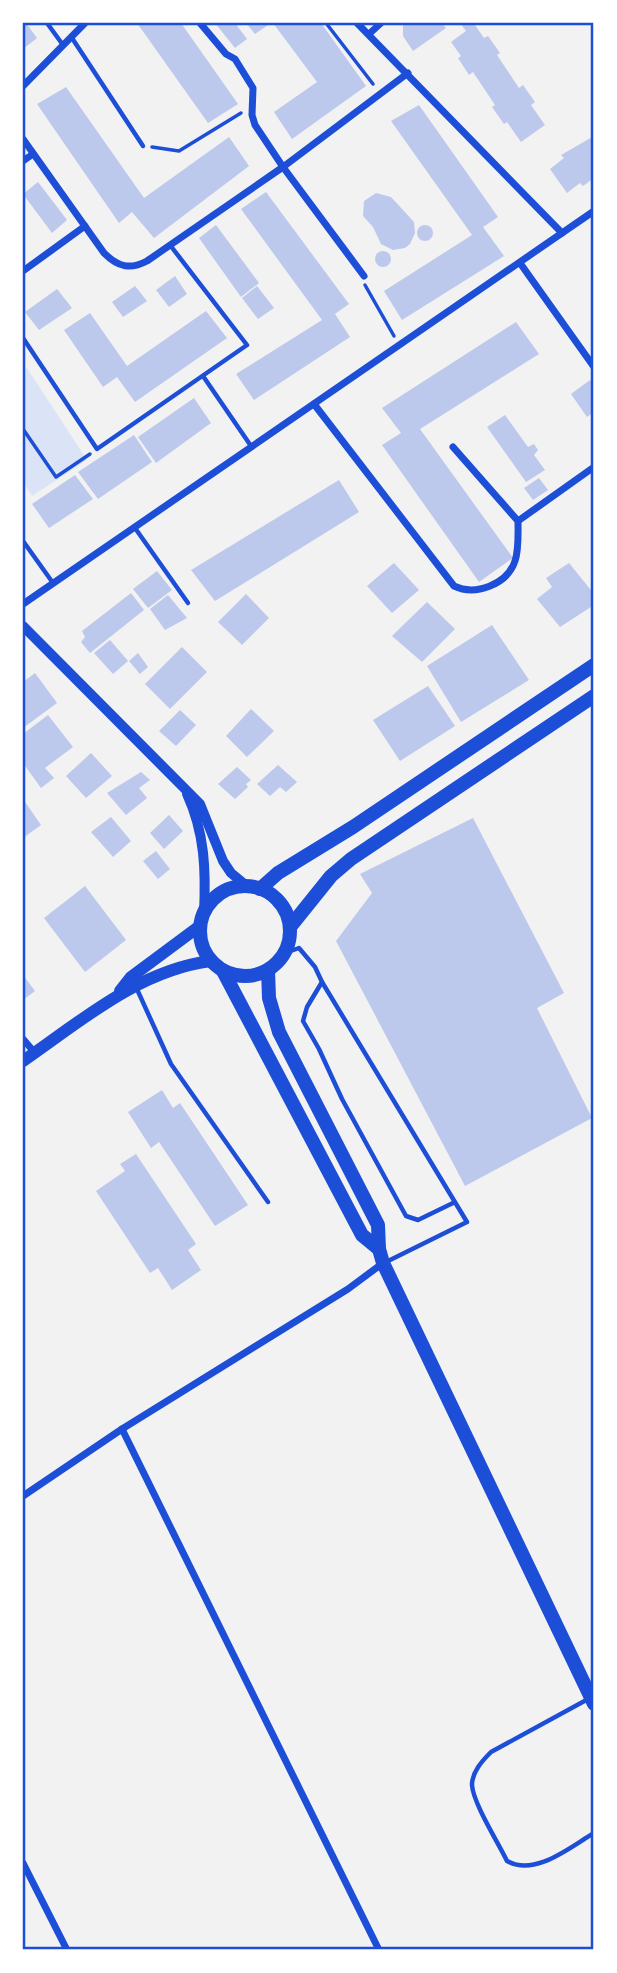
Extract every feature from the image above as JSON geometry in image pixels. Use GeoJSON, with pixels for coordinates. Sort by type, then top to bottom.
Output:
{"type":"FeatureCollection","features":[{"type":"Feature","properties":{"kind":"main road"},"geometry":{"type":"LineString","coordinates":[[254,888],[353,827],[594,665]]}},
{"type":"Feature","properties":{"kind":"main road"},"geometry":{"type":"LineString","coordinates":[[290,927],[331,876],[360,853],[594,696]]}},
{"type":"Feature","properties":{"kind":"main road"},"geometry":{"type":"LineString","coordinates":[[234,888],[254,888],[281,903],[290,927],[290,940],[285,953],[268,970],[254,975],[238,976],[223,971],[211,961],[201,938],[202,920],[211,901],[222,893],[234,888]]}},
{"type":"Feature","properties":{"kind":"main road"},"geometry":{"type":"LineString","coordinates":[[23,1061],[117,995],[202,920]]}},
{"type":"Feature","properties":{"kind":"main road"},"geometry":{"type":"LineString","coordinates":[[133,981],[211,961]]}},
{"type":"Feature","properties":{"kind":"main road"},"geometry":{"type":"LineString","coordinates":[[268,970],[269,998],[279,1032],[378,1225],[381,1256]]}},
{"type":"Feature","properties":{"kind":"main road"},"geometry":{"type":"LineString","coordinates":[[223,971],[362,1235],[381,1256],[593,1701]]}},
{"type":"Feature","properties":{"kind":"street"},"geometry":{"type":"LineString","coordinates":[[23,86],[85,23]]}},
{"type":"Feature","properties":{"kind":"street"},"geometry":{"type":"LineString","coordinates":[[200,23],[226,54],[235,59],[253,88],[255,125],[364,276]]}},
{"type":"Feature","properties":{"kind":"street"},"geometry":{"type":"LineString","coordinates":[[357,23],[562,233]]}},
{"type":"Feature","properties":{"kind":"street"},"geometry":{"type":"LineString","coordinates":[[369,34],[381,23]]}},
{"type":"Feature","properties":{"kind":"street"},"geometry":{"type":"LineString","coordinates":[[23,139],[112,261],[130,267],[147,261],[283,167],[408,73]]}},
{"type":"Feature","properties":{"kind":"street"},"geometry":{"type":"LineString","coordinates":[[23,161],[33,154]]}},
{"type":"Feature","properties":{"kind":"street"},"geometry":{"type":"LineString","coordinates":[[23,604],[594,211]]}},
{"type":"Feature","properties":{"kind":"street"},"geometry":{"type":"LineString","coordinates":[[23,271],[85,226]]}},
{"type":"Feature","properties":{"kind":"street"},"geometry":{"type":"LineString","coordinates":[[520,263],[594,367]]}},
{"type":"Feature","properties":{"kind":"street"},"geometry":{"type":"LineString","coordinates":[[314,404],[454,586],[463,590],[486,588],[511,571],[517,558],[518,521],[453,447]]}},
{"type":"Feature","properties":{"kind":"street"},"geometry":{"type":"LineString","coordinates":[[518,521],[594,467]]}},
{"type":"Feature","properties":{"kind":"street"},"geometry":{"type":"LineString","coordinates":[[23,626],[200,804],[223,861],[231,873],[254,888]]}},
{"type":"Feature","properties":{"kind":"street"},"geometry":{"type":"LineString","coordinates":[[184,789],[196,814],[204,844],[202,920]]}},
{"type":"Feature","properties":{"kind":"street"},"geometry":{"type":"LineString","coordinates":[[23,1040],[35,1053]]}},
{"type":"Feature","properties":{"kind":"street"},"geometry":{"type":"LineString","coordinates":[[23,1496],[122,1429],[348,1289],[381,1256]]}},
{"type":"Feature","properties":{"kind":"street"},"geometry":{"type":"LineString","coordinates":[[122,1429],[379,1950]]}},
{"type":"Feature","properties":{"kind":"street"},"geometry":{"type":"LineString","coordinates":[[23,1863],[67,1950]]}},
{"type":"Feature","properties":{"kind":"lane"},"geometry":{"type":"LineString","coordinates":[[47,23],[64,46]]}},
{"type":"Feature","properties":{"kind":"lane"},"geometry":{"type":"LineString","coordinates":[[72,38],[144,146]]}},
{"type":"Feature","properties":{"kind":"lane"},"geometry":{"type":"LineString","coordinates":[[23,338],[97,449],[247,345],[170,245]]}},
{"type":"Feature","properties":{"kind":"lane"},"geometry":{"type":"LineString","coordinates":[[203,376],[252,446]]}},
{"type":"Feature","properties":{"kind":"lane"},"geometry":{"type":"LineString","coordinates":[[135,527],[188,603]]}},
{"type":"Feature","properties":{"kind":"lane"},"geometry":{"type":"LineString","coordinates":[[23,541],[53,583]]}},
{"type":"Feature","properties":{"kind":"lane"},"geometry":{"type":"LineString","coordinates":[[285,953],[299,948],[315,967],[467,1223],[381,1256]]}},
{"type":"Feature","properties":{"kind":"lane"},"geometry":{"type":"LineString","coordinates":[[133,981],[171,1064],[268,1202]]}},
{"type":"Feature","properties":{"kind":"lane"},"geometry":{"type":"LineString","coordinates":[[322,982],[307,1007],[303,1021],[342,1099],[407,1216],[418,1220],[453,1203]]}},
{"type":"Feature","properties":{"kind":"lane"},"geometry":{"type":"LineString","coordinates":[[593,1701],[491,1752],[479,1764],[472,1782],[474,1795],[507,1861],[516,1866],[536,1865],[594,1833]]}},
{"type":"Feature","properties":{"kind":"path"},"geometry":{"type":"LineString","coordinates":[[326,23],[372,85],[400,65]]}},
{"type":"Feature","properties":{"kind":"path"},"geometry":{"type":"LineString","coordinates":[[144,146],[179,151],[252,106]]}},
{"type":"Feature","properties":{"kind":"path"},"geometry":{"type":"LineString","coordinates":[[364,276],[365,285],[400,345]]}},
{"type":"Feature","properties":{"kind":"path"},"geometry":{"type":"LineString","coordinates":[[23,429],[56,477],[97,449]]}},
{"type":"Feature","properties":{"kind":"shaded area"},"geometry":{"type":"Polygon","coordinates":[[[27,368],[87,460],[32,496],[23,482],[23,371],[27,368]]]}},
{"type":"Feature","properties":{"kind":"building"},"geometry":{"type":"Polygon","coordinates":[[[23,23],[26,23],[37,38],[23,49],[23,23]]]}},
{"type":"Feature","properties":{"kind":"building"},"geometry":{"type":"Polygon","coordinates":[[[137,23],[181,23],[238,104],[208,123],[137,23]]]}},
{"type":"Feature","properties":{"kind":"building"},"geometry":{"type":"Polygon","coordinates":[[[215,23],[235,23],[247,39],[235,48],[215,23]]]}},
{"type":"Feature","properties":{"kind":"building"},"geometry":{"type":"Polygon","coordinates":[[[246,23],[271,23],[255,34],[246,23]]]}},
{"type":"Feature","properties":{"kind":"building"},"geometry":{"type":"Polygon","coordinates":[[[273,23],[321,23],[366,86],[292,139],[274,112],[317,82],[273,23]]]}},
{"type":"Feature","properties":{"kind":"building"},"geometry":{"type":"Polygon","coordinates":[[[403,23],[442,23],[446,28],[413,51],[403,36],[403,23]]]}},
{"type":"Feature","properties":{"kind":"building"},"geometry":{"type":"Polygon","coordinates":[[[460,23],[478,23],[475,25],[484,38],[488,36],[500,53],[497,55],[519,88],[523,85],[535,102],[531,105],[545,125],[521,142],[492,107],[495,105],[473,72],[469,75],[458,58],[461,56],[451,42],[466,31],[460,23]]]}},
{"type":"Feature","properties":{"kind":"building"},"geometry":{"type":"Polygon","coordinates":[[[66,87],[144,198],[229,137],[249,166],[154,238],[132,212],[119,223],[37,104],[66,87]]]}},
{"type":"Feature","properties":{"kind":"building"},"geometry":{"type":"Polygon","coordinates":[[[419,105],[498,217],[483,227],[504,256],[402,320],[384,291],[472,235],[391,121],[419,105]]]}},
{"type":"Feature","properties":{"kind":"building"},"geometry":{"type":"Polygon","coordinates":[[[594,136],[594,178],[583,186],[580,183],[567,193],[550,169],[564,158],[561,155],[594,136]]]}},
{"type":"Feature","properties":{"kind":"building"},"geometry":{"type":"Polygon","coordinates":[[[38,182],[67,220],[52,233],[23,194],[38,182]]]}},
{"type":"Feature","properties":{"kind":"building"},"geometry":{"type":"Polygon","coordinates":[[[266,192],[349,304],[335,314],[350,337],[254,400],[236,374],[322,320],[241,209],[266,192]]]}},
{"type":"Feature","properties":{"kind":"building"},"geometry":{"type":"Polygon","coordinates":[[[376,193],[391,197],[414,222],[415,233],[405,248],[393,250],[381,244],[373,227],[363,216],[364,201],[376,193]]]}},
{"type":"Feature","properties":{"kind":"building"},"geometry":{"type":"Polygon","coordinates":[[[216,225],[259,283],[241,297],[199,238],[216,225]]]}},
{"type":"Feature","properties":{"kind":"building"},"geometry":{"type":"Polygon","coordinates":[[[425,225],[431,227],[431,239],[425,241],[419,239],[417,233],[419,227],[425,225]]]}},
{"type":"Feature","properties":{"kind":"building"},"geometry":{"type":"Polygon","coordinates":[[[380,251],[386,251],[391,259],[389,265],[380,267],[375,262],[375,256],[380,251]]]}},
{"type":"Feature","properties":{"kind":"building"},"geometry":{"type":"Polygon","coordinates":[[[175,276],[187,294],[169,307],[156,290],[175,276]]]}},
{"type":"Feature","properties":{"kind":"building"},"geometry":{"type":"Polygon","coordinates":[[[135,286],[147,301],[123,317],[112,302],[135,286]]]}},
{"type":"Feature","properties":{"kind":"building"},"geometry":{"type":"Polygon","coordinates":[[[257,286],[274,308],[258,319],[242,298],[257,286]]]}},
{"type":"Feature","properties":{"kind":"building"},"geometry":{"type":"Polygon","coordinates":[[[57,289],[72,308],[39,330],[25,312],[57,289]]]}},
{"type":"Feature","properties":{"kind":"building"},"geometry":{"type":"Polygon","coordinates":[[[206,311],[227,338],[135,402],[117,377],[103,387],[64,330],[90,313],[127,366],[206,311]]]}},
{"type":"Feature","properties":{"kind":"building"},"geometry":{"type":"Polygon","coordinates":[[[516,322],[539,354],[420,429],[513,558],[479,582],[382,445],[401,433],[382,408],[516,322]]]}},
{"type":"Feature","properties":{"kind":"building"},"geometry":{"type":"Polygon","coordinates":[[[590,380],[594,385],[594,412],[587,417],[571,394],[590,380]]]}},
{"type":"Feature","properties":{"kind":"building"},"geometry":{"type":"Polygon","coordinates":[[[194,398],[211,423],[156,463],[138,437],[194,398]]]}},
{"type":"Feature","properties":{"kind":"building"},"geometry":{"type":"Polygon","coordinates":[[[505,415],[528,447],[534,444],[538,450],[534,455],[545,470],[526,482],[487,427],[505,415]]]}},
{"type":"Feature","properties":{"kind":"building"},"geometry":{"type":"Polygon","coordinates":[[[134,435],[152,462],[98,499],[78,472],[134,435]]]}},
{"type":"Feature","properties":{"kind":"building"},"geometry":{"type":"Polygon","coordinates":[[[75,475],[93,499],[49,528],[32,504],[75,475]]]}},
{"type":"Feature","properties":{"kind":"building"},"geometry":{"type":"Polygon","coordinates":[[[539,478],[548,490],[533,500],[524,488],[539,478]]]}},
{"type":"Feature","properties":{"kind":"building"},"geometry":{"type":"Polygon","coordinates":[[[339,480],[359,512],[215,601],[191,570],[339,480]]]}},
{"type":"Feature","properties":{"kind":"building"},"geometry":{"type":"Polygon","coordinates":[[[394,563],[419,590],[392,613],[367,586],[394,563]]]}},
{"type":"Feature","properties":{"kind":"building"},"geometry":{"type":"Polygon","coordinates":[[[569,563],[594,594],[594,605],[560,627],[537,599],[552,587],[546,578],[569,563]]]}},
{"type":"Feature","properties":{"kind":"building"},"geometry":{"type":"Polygon","coordinates":[[[157,571],[172,590],[148,608],[133,589],[157,571]]]}},
{"type":"Feature","properties":{"kind":"building"},"geometry":{"type":"Polygon","coordinates":[[[131,593],[144,610],[90,653],[81,642],[85,637],[82,631],[131,593]]]}},
{"type":"Feature","properties":{"kind":"building"},"geometry":{"type":"Polygon","coordinates":[[[246,594],[269,618],[242,645],[218,622],[246,594]]]}},
{"type":"Feature","properties":{"kind":"building"},"geometry":{"type":"Polygon","coordinates":[[[168,595],[187,618],[165,630],[150,609],[168,595]]]}},
{"type":"Feature","properties":{"kind":"building"},"geometry":{"type":"Polygon","coordinates":[[[427,602],[455,629],[422,662],[392,636],[427,602]]]}},
{"type":"Feature","properties":{"kind":"building"},"geometry":{"type":"Polygon","coordinates":[[[492,625],[529,680],[461,722],[427,666],[492,625]]]}},
{"type":"Feature","properties":{"kind":"building"},"geometry":{"type":"Polygon","coordinates":[[[110,640],[128,661],[113,674],[94,653],[110,640]]]}},
{"type":"Feature","properties":{"kind":"building"},"geometry":{"type":"Polygon","coordinates":[[[182,647],[207,672],[170,709],[145,684],[182,647]]]}},
{"type":"Feature","properties":{"kind":"building"},"geometry":{"type":"Polygon","coordinates":[[[138,653],[148,667],[140,674],[129,661],[138,653]]]}},
{"type":"Feature","properties":{"kind":"building"},"geometry":{"type":"Polygon","coordinates":[[[35,673],[57,703],[23,728],[23,682],[35,673]]]}},
{"type":"Feature","properties":{"kind":"building"},"geometry":{"type":"Polygon","coordinates":[[[428,686],[455,726],[400,761],[373,720],[428,686]]]}},
{"type":"Feature","properties":{"kind":"building"},"geometry":{"type":"Polygon","coordinates":[[[251,709],[274,731],[247,757],[226,736],[251,709]]]}},
{"type":"Feature","properties":{"kind":"building"},"geometry":{"type":"Polygon","coordinates":[[[180,710],[196,725],[176,746],[159,731],[180,710]]]}},
{"type":"Feature","properties":{"kind":"building"},"geometry":{"type":"Polygon","coordinates":[[[48,715],[73,747],[45,768],[54,778],[41,788],[23,763],[23,734],[48,715]]]}},
{"type":"Feature","properties":{"kind":"building"},"geometry":{"type":"Polygon","coordinates":[[[91,753],[112,776],[86,798],[66,776],[91,753]]]}},
{"type":"Feature","properties":{"kind":"building"},"geometry":{"type":"Polygon","coordinates":[[[278,765],[297,782],[286,792],[280,787],[270,796],[257,784],[278,765]]]}},
{"type":"Feature","properties":{"kind":"building"},"geometry":{"type":"Polygon","coordinates":[[[237,767],[251,780],[246,784],[248,787],[235,799],[218,784],[237,767]]]}},
{"type":"Feature","properties":{"kind":"building"},"geometry":{"type":"Polygon","coordinates":[[[141,772],[150,780],[139,788],[147,798],[126,815],[107,793],[141,772]]]}},
{"type":"Feature","properties":{"kind":"building"},"geometry":{"type":"Polygon","coordinates":[[[23,799],[41,825],[23,838],[23,799]]]}},
{"type":"Feature","properties":{"kind":"building"},"geometry":{"type":"Polygon","coordinates":[[[169,815],[183,831],[164,849],[150,833],[169,815]]]}},
{"type":"Feature","properties":{"kind":"building"},"geometry":{"type":"Polygon","coordinates":[[[111,817],[131,841],[113,857],[91,832],[111,817]]]}},
{"type":"Feature","properties":{"kind":"building"},"geometry":{"type":"Polygon","coordinates":[[[473,818],[564,993],[537,1008],[592,1118],[465,1186],[336,941],[372,893],[360,874],[473,818]]]}},
{"type":"Feature","properties":{"kind":"building"},"geometry":{"type":"Polygon","coordinates":[[[156,851],[170,869],[158,879],[143,861],[156,851]]]}},
{"type":"Feature","properties":{"kind":"building"},"geometry":{"type":"Polygon","coordinates":[[[85,886],[126,940],[85,972],[44,918],[85,886]]]}},
{"type":"Feature","properties":{"kind":"building"},"geometry":{"type":"Polygon","coordinates":[[[23,975],[35,991],[23,1000],[23,975]]]}},
{"type":"Feature","properties":{"kind":"building"},"geometry":{"type":"Polygon","coordinates":[[[162,1090],[173,1108],[180,1103],[248,1205],[215,1226],[159,1142],[151,1148],[128,1112],[162,1090]]]}},
{"type":"Feature","properties":{"kind":"building"},"geometry":{"type":"Polygon","coordinates":[[[136,1154],[196,1244],[188,1250],[201,1270],[172,1290],[158,1268],[150,1273],[96,1191],[125,1171],[120,1164],[136,1154]]]}}]}
